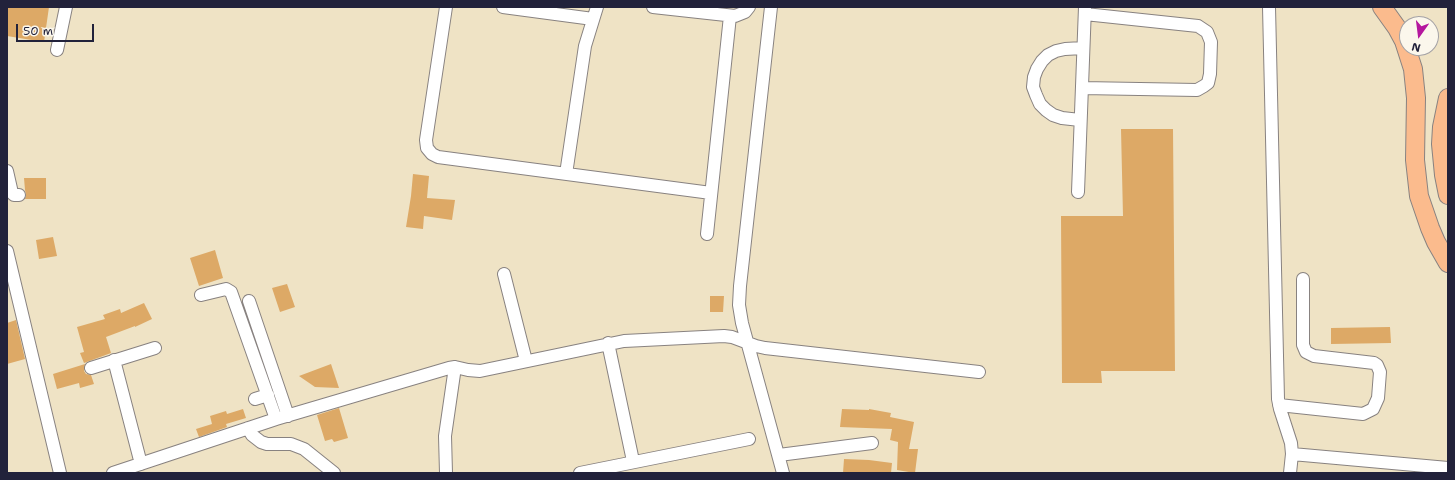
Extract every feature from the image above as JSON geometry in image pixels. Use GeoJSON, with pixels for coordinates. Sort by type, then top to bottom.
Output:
{"type":"FeatureCollection","features":[{"type":"Feature","properties":{"kind":"highway"},"geometry":{"type":"LineString","coordinates":[[1382,7],[1404,41],[1413,69],[1416,98],[1415,160],[1418,190],[1430,228],[1448,263]]}},
{"type":"Feature","properties":{"kind":"highway"},"geometry":{"type":"LineString","coordinates":[[1448,98],[1442,127],[1441,144],[1444,175],[1448,195]]}},
{"type":"Feature","properties":{"kind":"street"},"geometry":{"type":"LineString","coordinates":[[57,50],[66,7]]}},
{"type":"Feature","properties":{"kind":"street"},"geometry":{"type":"LineString","coordinates":[[446,7],[426,140],[429,152],[438,157],[711,193]]}},
{"type":"Feature","properties":{"kind":"street"},"geometry":{"type":"LineString","coordinates":[[504,7],[593,19]]}},
{"type":"Feature","properties":{"kind":"street"},"geometry":{"type":"LineString","coordinates":[[566,174],[585,46],[597,7]]}},
{"type":"Feature","properties":{"kind":"street"},"geometry":{"type":"LineString","coordinates":[[653,7],[730,16],[740,15],[749,7]]}},
{"type":"Feature","properties":{"kind":"street"},"geometry":{"type":"LineString","coordinates":[[771,7],[739,296],[740,315],[783,473]]}},
{"type":"Feature","properties":{"kind":"street"},"geometry":{"type":"LineString","coordinates":[[1269,7],[1279,405],[1290,437],[1292,454],[1290,473]]}},
{"type":"Feature","properties":{"kind":"street"},"geometry":{"type":"LineString","coordinates":[[1078,192],[1080,120],[1085,11],[1198,26],[1207,32],[1211,42],[1210,74],[1208,83],[1197,90],[1082,88]]}},
{"type":"Feature","properties":{"kind":"street"},"geometry":{"type":"LineString","coordinates":[[707,234],[730,16]]}},
{"type":"Feature","properties":{"kind":"street"},"geometry":{"type":"LineString","coordinates":[[1080,120],[1062,118],[1053,115],[1046,110],[1040,104],[1036,96],[1034,77],[1042,61],[1048,55],[1065,49],[1084,48]]}},
{"type":"Feature","properties":{"kind":"street"},"geometry":{"type":"LineString","coordinates":[[7,171],[12,193],[14,195],[19,195]]}},
{"type":"Feature","properties":{"kind":"street"},"geometry":{"type":"LineString","coordinates":[[7,251],[60,473]]}},
{"type":"Feature","properties":{"kind":"street"},"geometry":{"type":"LineString","coordinates":[[504,274],[526,361]]}},
{"type":"Feature","properties":{"kind":"street"},"geometry":{"type":"LineString","coordinates":[[1279,405],[1362,414],[1373,409],[1378,398],[1380,372],[1377,365],[1374,363],[1314,356],[1306,352],[1303,345],[1303,279]]}},
{"type":"Feature","properties":{"kind":"street"},"geometry":{"type":"LineString","coordinates":[[201,295],[226,289],[231,292],[268,395],[282,417]]}},
{"type":"Feature","properties":{"kind":"street"},"geometry":{"type":"LineString","coordinates":[[250,301],[282,417]]}},
{"type":"Feature","properties":{"kind":"street"},"geometry":{"type":"LineString","coordinates":[[113,473],[282,417],[449,368],[456,367],[480,371],[608,343],[637,340],[724,336],[740,339],[747,343],[765,348],[979,372]]}},
{"type":"Feature","properties":{"kind":"street"},"geometry":{"type":"LineString","coordinates":[[608,343],[633,461]]}},
{"type":"Feature","properties":{"kind":"street"},"geometry":{"type":"LineString","coordinates":[[91,368],[155,348]]}},
{"type":"Feature","properties":{"kind":"street"},"geometry":{"type":"LineString","coordinates":[[114,360],[141,464]]}},
{"type":"Feature","properties":{"kind":"street"},"geometry":{"type":"LineString","coordinates":[[446,473],[446,436],[456,367]]}},
{"type":"Feature","properties":{"kind":"street"},"geometry":{"type":"LineString","coordinates":[[255,399],[268,395]]}},
{"type":"Feature","properties":{"kind":"street"},"geometry":{"type":"LineString","coordinates":[[248,428],[252,435],[261,442],[267,444],[291,444],[304,449],[334,473]]}},
{"type":"Feature","properties":{"kind":"street"},"geometry":{"type":"LineString","coordinates":[[580,473],[633,461],[748,439]]}},
{"type":"Feature","properties":{"kind":"street"},"geometry":{"type":"LineString","coordinates":[[779,455],[872,443]]}},
{"type":"Feature","properties":{"kind":"street"},"geometry":{"type":"LineString","coordinates":[[1292,454],[1448,468]]}},
{"type":"Feature","properties":{"kind":"building"},"geometry":{"type":"Polygon","coordinates":[[[7,7],[49,7],[44,42],[7,36],[7,7]]]}},
{"type":"Feature","properties":{"kind":"building"},"geometry":{"type":"Polygon","coordinates":[[[1121,129],[1173,129],[1175,371],[1101,371],[1102,383],[1062,383],[1061,216],[1123,216],[1121,129]]]}},
{"type":"Feature","properties":{"kind":"building"},"geometry":{"type":"Polygon","coordinates":[[[413,174],[429,176],[427,198],[455,200],[452,220],[424,216],[423,229],[406,227],[413,174]]]}},
{"type":"Feature","properties":{"kind":"building"},"geometry":{"type":"Polygon","coordinates":[[[24,178],[46,178],[46,199],[25,199],[24,178]]]}},
{"type":"Feature","properties":{"kind":"building"},"geometry":{"type":"Polygon","coordinates":[[[53,237],[57,256],[39,259],[36,240],[53,237]]]}},
{"type":"Feature","properties":{"kind":"building"},"geometry":{"type":"Polygon","coordinates":[[[215,250],[223,278],[199,286],[190,258],[215,250]]]}},
{"type":"Feature","properties":{"kind":"building"},"geometry":{"type":"Polygon","coordinates":[[[287,284],[295,307],[280,312],[272,288],[287,284]]]}},
{"type":"Feature","properties":{"kind":"building"},"geometry":{"type":"Polygon","coordinates":[[[710,296],[724,296],[723,312],[710,312],[710,296]]]}},
{"type":"Feature","properties":{"kind":"building"},"geometry":{"type":"Polygon","coordinates":[[[144,303],[152,319],[135,327],[106,337],[111,353],[84,363],[80,353],[84,352],[77,327],[105,319],[103,315],[120,309],[121,313],[144,303]]]}},
{"type":"Feature","properties":{"kind":"building"},"geometry":{"type":"Polygon","coordinates":[[[16,320],[25,359],[7,364],[7,323],[16,320]]]}},
{"type":"Feature","properties":{"kind":"building"},"geometry":{"type":"Polygon","coordinates":[[[1390,327],[1391,343],[1331,344],[1331,328],[1390,327]]]}},
{"type":"Feature","properties":{"kind":"building"},"geometry":{"type":"Polygon","coordinates":[[[85,364],[84,371],[86,374],[91,375],[94,384],[80,388],[79,383],[57,389],[53,374],[85,364]]]}},
{"type":"Feature","properties":{"kind":"building"},"geometry":{"type":"Polygon","coordinates":[[[331,364],[339,388],[315,387],[299,376],[331,364]]]}},
{"type":"Feature","properties":{"kind":"building"},"geometry":{"type":"Polygon","coordinates":[[[339,408],[348,438],[334,442],[332,439],[325,441],[317,415],[339,408]]]}},
{"type":"Feature","properties":{"kind":"building"},"geometry":{"type":"Polygon","coordinates":[[[243,409],[246,418],[226,424],[227,427],[199,437],[196,429],[212,424],[210,416],[226,411],[227,414],[243,409]]]}},
{"type":"Feature","properties":{"kind":"building"},"geometry":{"type":"Polygon","coordinates":[[[842,409],[869,409],[891,413],[890,417],[914,422],[909,449],[918,449],[915,473],[897,470],[898,442],[890,440],[892,429],[840,427],[842,409]]]}},
{"type":"Feature","properties":{"kind":"building"},"geometry":{"type":"Polygon","coordinates":[[[844,459],[892,463],[891,473],[843,473],[844,459]]]}}]}
